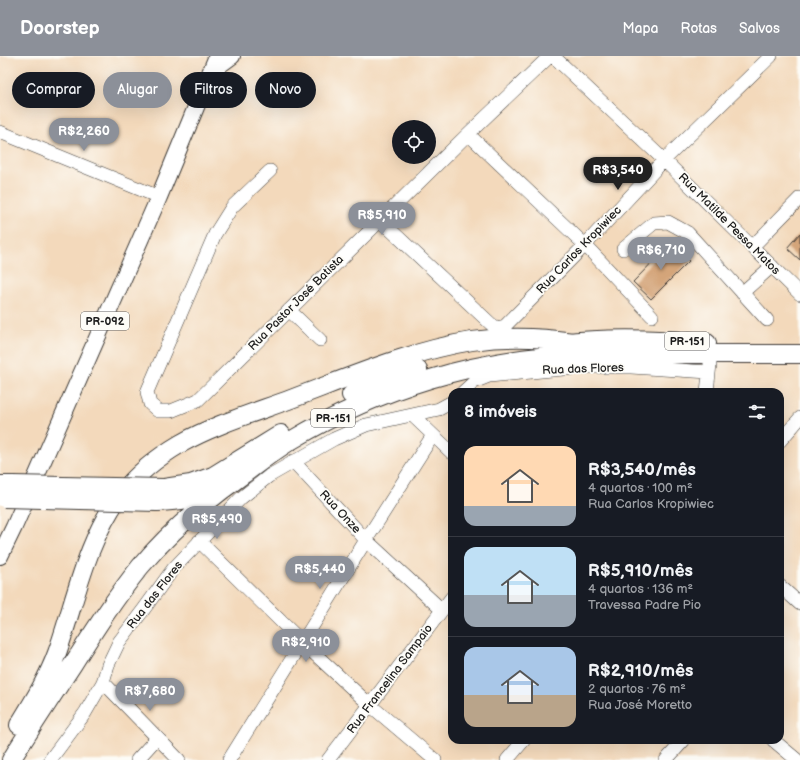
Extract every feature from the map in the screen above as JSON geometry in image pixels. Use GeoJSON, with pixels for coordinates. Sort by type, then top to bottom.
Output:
{"type":"FeatureCollection","features":[{"type":"Feature","properties":{"kind":"highway","name":"PR-151"},"geometry":{"type":"LineString","coordinates":[[0,756],[45,680],[57,653],[87,560],[104,520],[121,494],[157,459],[181,443],[212,429],[426,351],[472,341],[509,337],[548,338],[573,342]]}},
{"type":"Feature","properties":{"kind":"highway","name":"PR-151"},"geometry":{"type":"LineString","coordinates":[[160,495],[213,476],[311,416],[352,394],[387,380],[451,361],[493,352],[573,342],[625,340],[673,340],[800,353]]}},
{"type":"Feature","properties":{"kind":"highway","name":"PR-151"},"geometry":{"type":"LineString","coordinates":[[4,492],[160,495],[183,501],[198,497],[260,456],[364,402],[411,385],[474,367],[551,355],[662,353],[710,363],[800,353]]}},
{"type":"Feature","properties":{"kind":"highway","name":"PR-151"},"geometry":{"type":"LineString","coordinates":[[11,760],[105,614],[140,568],[167,538],[195,512],[224,488],[291,440]]}},
{"type":"Feature","properties":{"kind":"main road"},"geometry":{"type":"LineString","coordinates":[[206,56],[206,72]]}},
{"type":"Feature","properties":{"kind":"main road","name":"PR-092"},"geometry":{"type":"LineString","coordinates":[[210,72],[217,56]]}},
{"type":"Feature","properties":{"kind":"main road"},"geometry":{"type":"LineString","coordinates":[[215,72],[221,64],[232,56]]}},
{"type":"Feature","properties":{"kind":"main road","name":"PR-092"},"geometry":{"type":"LineString","coordinates":[[0,556],[159,197],[196,108]]}},
{"type":"Feature","properties":{"kind":"street","name":"Rua Pastor José Batista"},"geometry":{"type":"LineString","coordinates":[[270,171],[232,207],[216,234],[147,392],[150,404],[158,411],[171,412],[198,400],[468,134],[552,56]]}},
{"type":"Feature","properties":{"kind":"street","name":"Rua Matilde Pessa Matos"},"geometry":{"type":"LineString","coordinates":[[552,56],[664,160],[800,294]]}},
{"type":"Feature","properties":{"kind":"street","name":"Rua Carlos Kropiwiec"},"geometry":{"type":"LineString","coordinates":[[380,220],[491,324],[497,328],[505,326],[585,246],[664,160],[769,58]]}},
{"type":"Feature","properties":{"kind":"street"},"geometry":{"type":"LineString","coordinates":[[0,132],[159,197]]}},
{"type":"Feature","properties":{"kind":"street"},"geometry":{"type":"LineString","coordinates":[[468,134],[585,246],[652,316]]}},
{"type":"Feature","properties":{"kind":"street"},"geometry":{"type":"LineString","coordinates":[[752,247],[800,198]]}},
{"type":"Feature","properties":{"kind":"street"},"geometry":{"type":"LineString","coordinates":[[623,249],[654,223],[668,222],[688,233],[767,320]]}},
{"type":"Feature","properties":{"kind":"street"},"geometry":{"type":"LineString","coordinates":[[742,293],[772,266]]}},
{"type":"Feature","properties":{"kind":"street"},"geometry":{"type":"LineString","coordinates":[[289,310],[320,340]]}},
{"type":"Feature","properties":{"kind":"street"},"geometry":{"type":"LineString","coordinates":[[707,388],[710,363]]}},
{"type":"Feature","properties":{"kind":"street","name":"Rua das Flores"},"geometry":{"type":"LineString","coordinates":[[467,388],[474,382],[490,376],[587,367],[631,367],[710,363]]}},
{"type":"Feature","properties":{"kind":"street","name":"Rua das Flores"},"geometry":{"type":"LineString","coordinates":[[50,760],[85,713],[103,682],[108,665],[118,642],[173,569],[240,498],[269,476],[334,439],[366,425],[439,409],[448,404]]}},
{"type":"Feature","properties":{"kind":"street"},"geometry":{"type":"LineString","coordinates":[[412,415],[448,449]]}},
{"type":"Feature","properties":{"kind":"street"},"geometry":{"type":"LineString","coordinates":[[784,437],[799,420]]}},
{"type":"Feature","properties":{"kind":"street"},"geometry":{"type":"LineString","coordinates":[[229,760],[433,435]]}},
{"type":"Feature","properties":{"kind":"street","name":"Rua Onze"},"geometry":{"type":"LineString","coordinates":[[293,462],[366,540],[442,610]]}},
{"type":"Feature","properties":{"kind":"street"},"geometry":{"type":"LineString","coordinates":[[199,541],[302,643],[370,705],[435,760]]}},
{"type":"Feature","properties":{"kind":"street"},"geometry":{"type":"LineString","coordinates":[[784,590],[800,604]]}},
{"type":"Feature","properties":{"kind":"street","name":"Rua Francelina Sampaio"},"geometry":{"type":"LineString","coordinates":[[328,760],[448,602]]}},
{"type":"Feature","properties":{"kind":"street"},"geometry":{"type":"LineString","coordinates":[[103,682],[179,760]]}},
{"type":"Feature","properties":{"kind":"street"},"geometry":{"type":"LineString","coordinates":[[137,760],[157,738]]}},
{"type":"Feature","properties":{"kind":"street"},"geometry":{"type":"LineString","coordinates":[[507,760],[521,744]]}},
{"type":"Feature","properties":{"kind":"street"},"geometry":{"type":"LineString","coordinates":[[666,760],[680,744]]}},
{"type":"Feature","properties":{"kind":"street"},"geometry":{"type":"LineString","coordinates":[[778,744],[797,760]]}},
{"type":"Feature","properties":{"kind":"building"},"geometry":{"type":"Polygon","coordinates":[[[800,233],[800,260],[787,248],[800,233]]]}},
{"type":"Feature","properties":{"kind":"building"},"geometry":{"type":"Polygon","coordinates":[[[671,243],[689,261],[651,299],[633,282],[671,243]]]}}]}
